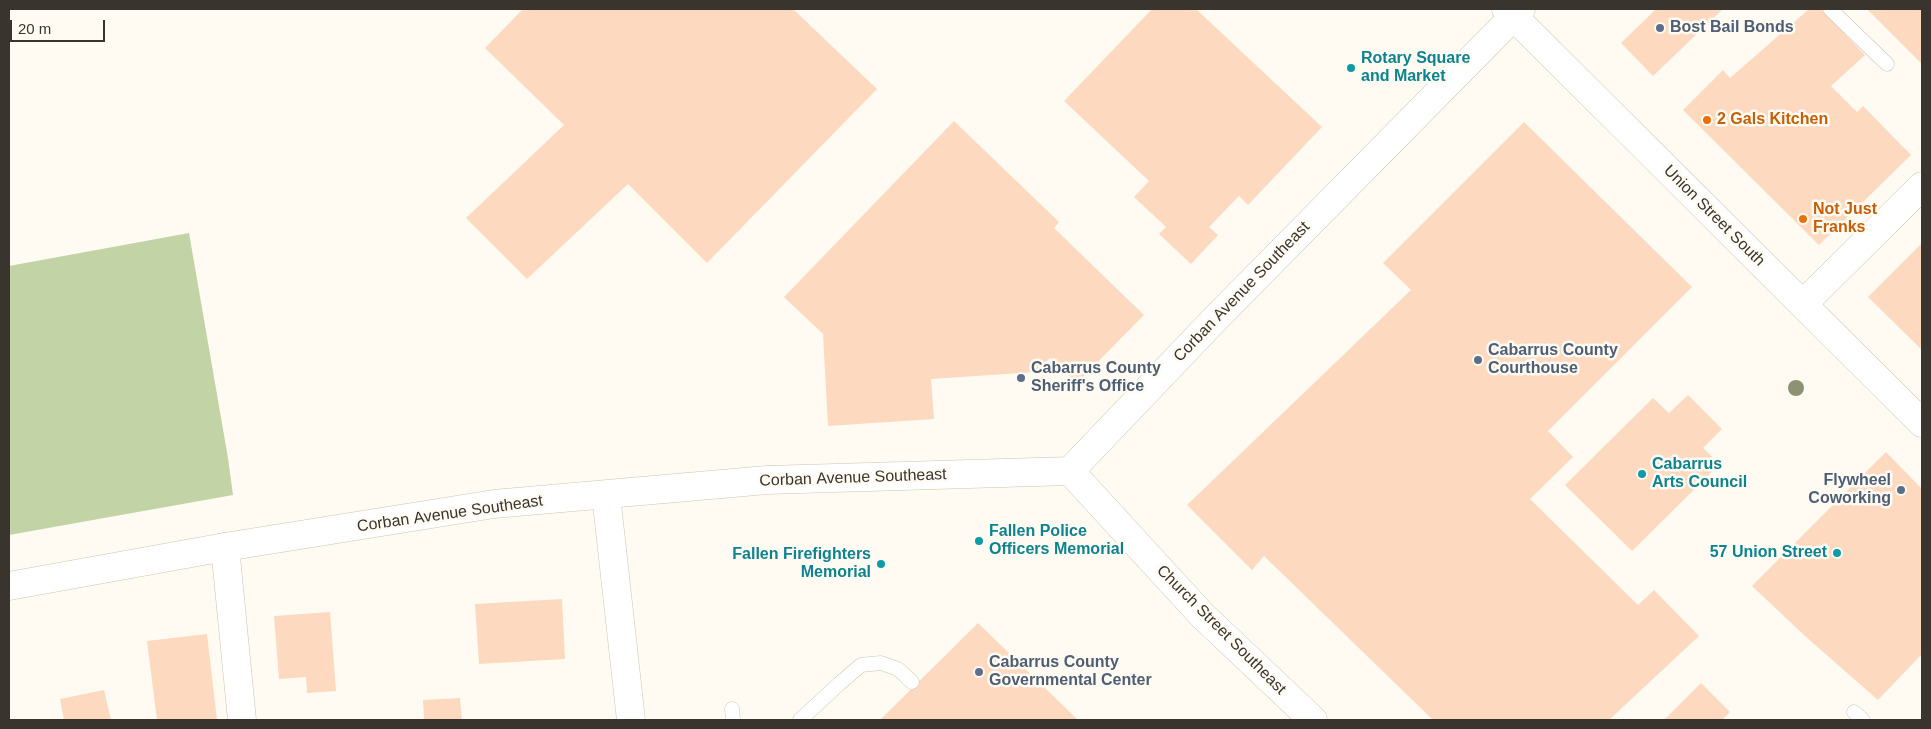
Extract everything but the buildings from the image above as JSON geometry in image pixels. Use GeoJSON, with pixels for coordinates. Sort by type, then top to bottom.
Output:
{"type":"FeatureCollection","features":[{"type":"Feature","properties":{"kind":"main road","name":"Union Street South"},"geometry":{"type":"LineString","coordinates":[[1513,11],[1922,423]]}},
{"type":"Feature","properties":{"kind":"main road","name":"Corban Avenue Southeast"},"geometry":{"type":"LineString","coordinates":[[9,586],[225,547],[494,504],[767,480],[1070,471],[1513,11]]}},
{"type":"Feature","properties":{"kind":"main road"},"geometry":{"type":"LineString","coordinates":[[1804,304],[1922,186]]}},
{"type":"Feature","properties":{"kind":"main road","name":"Church Street Southeast"},"geometry":{"type":"LineString","coordinates":[[1070,471],[1202,615],[1313,720]]}},
{"type":"Feature","properties":{"kind":"main road"},"geometry":{"type":"LineString","coordinates":[[606,495],[631,720]]}},
{"type":"Feature","properties":{"kind":"main road"},"geometry":{"type":"LineString","coordinates":[[225,547],[242,720]]}},
{"type":"Feature","properties":{"kind":"lane"},"geometry":{"type":"LineString","coordinates":[[1830,9],[1887,64]]}},
{"type":"Feature","properties":{"kind":"lane"},"geometry":{"type":"LineString","coordinates":[[800,720],[862,665],[881,663],[898,669],[912,682]]}},
{"type":"Feature","properties":{"kind":"green space"},"geometry":{"type":"Polygon","coordinates":[[[189,233],[233,495],[9,535],[9,266],[189,233]]]}},
{"type":"Feature","properties":{"kind":"place","name":"Bost Bail Bonds"},"geometry":{"type":"Point","coordinates":[1660,28]}},
{"type":"Feature","properties":{"kind":"place","name":"Rotary Square and Market"},"geometry":{"type":"Point","coordinates":[1351,68]}},
{"type":"Feature","properties":{"kind":"place","name":"2 Gals Kitchen"},"geometry":{"type":"Point","coordinates":[1707,120]}},
{"type":"Feature","properties":{"kind":"place","name":"Not Just Franks"},"geometry":{"type":"Point","coordinates":[1803,219]}},
{"type":"Feature","properties":{"kind":"place","name":"Cabarrus County Courthouse"},"geometry":{"type":"Point","coordinates":[1478,360]}},
{"type":"Feature","properties":{"kind":"place","name":"Cabarrus County Sheriff's Office"},"geometry":{"type":"Point","coordinates":[1021,378]}},
{"type":"Feature","properties":{"kind":"place","name":"Cabarrus Arts Council"},"geometry":{"type":"Point","coordinates":[1642,474]}},
{"type":"Feature","properties":{"kind":"place","name":"Flywheel Coworking"},"geometry":{"type":"Point","coordinates":[1901,490]}},
{"type":"Feature","properties":{"kind":"place","name":"Fallen Police Officers Memorial"},"geometry":{"type":"Point","coordinates":[979,541]}},
{"type":"Feature","properties":{"kind":"place","name":"57 Union Street"},"geometry":{"type":"Point","coordinates":[1837,553]}},
{"type":"Feature","properties":{"kind":"place","name":"Fallen Firefighters Memorial"},"geometry":{"type":"Point","coordinates":[881,564]}},
{"type":"Feature","properties":{"kind":"place","name":"Cabarrus County Governmental Center"},"geometry":{"type":"Point","coordinates":[979,672]}}]}
